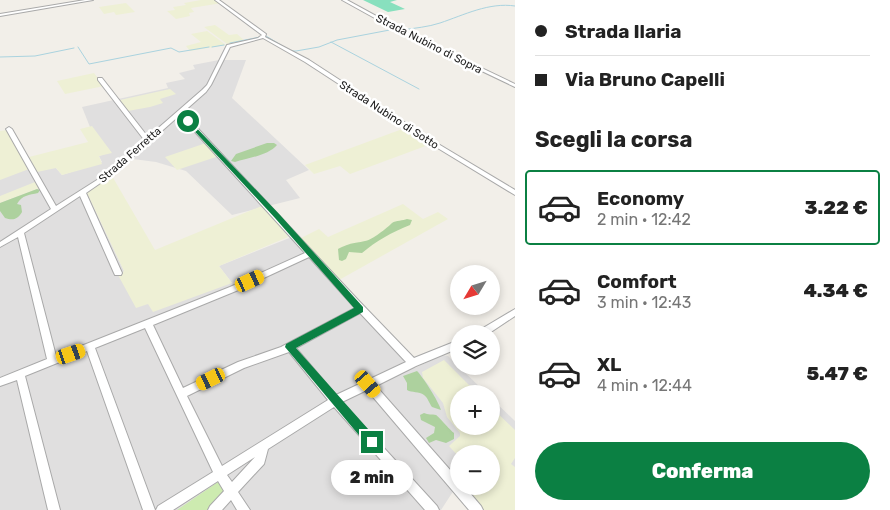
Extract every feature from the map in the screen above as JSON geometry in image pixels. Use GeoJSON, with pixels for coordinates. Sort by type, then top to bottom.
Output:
{"type":"FeatureCollection","features":[{"type":"Feature","properties":{"kind":"street"},"geometry":{"type":"LineString","coordinates":[[0,15],[91,0]]}},
{"type":"Feature","properties":{"kind":"street"},"geometry":{"type":"LineString","coordinates":[[217,0],[264,33],[264,37]]}},
{"type":"Feature","properties":{"kind":"street"},"geometry":{"type":"LineString","coordinates":[[345,1],[354,0]]}},
{"type":"Feature","properties":{"kind":"street","name":"Strada Nubino di Sopra"},"geometry":{"type":"LineString","coordinates":[[345,1],[515,86]]}},
{"type":"Feature","properties":{"kind":"street","name":"Strada Ferretta"},"geometry":{"type":"LineString","coordinates":[[0,245],[110,174],[204,91],[209,85],[228,46],[264,37]]}},
{"type":"Feature","properties":{"kind":"street","name":"Strada Nubino di Sotto"},"geometry":{"type":"LineString","coordinates":[[264,37],[306,61],[433,144],[515,193]]}},
{"type":"Feature","properties":{"kind":"street"},"geometry":{"type":"LineString","coordinates":[[100,79],[147,140]]}},
{"type":"Feature","properties":{"kind":"street"},"geometry":{"type":"LineString","coordinates":[[188,121],[278,216],[309,254],[360,309],[413,363]]}},
{"type":"Feature","properties":{"kind":"street"},"geometry":{"type":"LineString","coordinates":[[9,129],[54,209]]}},
{"type":"Feature","properties":{"kind":"street"},"geometry":{"type":"LineString","coordinates":[[82,192],[118,273]]}},
{"type":"Feature","properties":{"kind":"street"},"geometry":{"type":"LineString","coordinates":[[20,231],[52,360]]}},
{"type":"Feature","properties":{"kind":"street"},"geometry":{"type":"LineString","coordinates":[[0,382],[233,289],[309,254]]}},
{"type":"Feature","properties":{"kind":"street"},"geometry":{"type":"LineString","coordinates":[[181,394],[241,365],[290,347],[360,309]]}},
{"type":"Feature","properties":{"kind":"street"},"geometry":{"type":"LineString","coordinates":[[495,325],[515,312]]}},
{"type":"Feature","properties":{"kind":"street"},"geometry":{"type":"LineString","coordinates":[[148,324],[219,473],[244,510]]}},
{"type":"Feature","properties":{"kind":"street"},"geometry":{"type":"LineString","coordinates":[[90,347],[149,510]]}},
{"type":"Feature","properties":{"kind":"street"},"geometry":{"type":"LineString","coordinates":[[290,347],[335,402],[433,510]]}},
{"type":"Feature","properties":{"kind":"street"},"geometry":{"type":"LineString","coordinates":[[162,510],[335,402],[368,384],[450,348]]}},
{"type":"Feature","properties":{"kind":"street"},"geometry":{"type":"LineString","coordinates":[[20,374],[54,510]]}},
{"type":"Feature","properties":{"kind":"street"},"geometry":{"type":"LineString","coordinates":[[368,384],[477,510]]}},
{"type":"Feature","properties":{"kind":"street"},"geometry":{"type":"LineString","coordinates":[[214,510],[260,460],[263,446]]}},
{"type":"Feature","properties":{"kind":"shaded area"},"geometry":{"type":"Polygon","coordinates":[[[219,60],[246,60],[232,98],[309,170],[286,180],[300,198],[232,215],[186,171],[156,162],[133,159],[87,193],[124,271],[232,283],[219,266],[297,235],[415,368],[442,355],[448,356],[450,358],[450,375],[468,375],[478,385],[450,385],[450,435],[500,435],[500,407],[515,421],[515,510],[469,495],[500,495],[500,445],[450,445],[451,495],[441,510],[0,510],[0,179],[33,167],[36,172],[55,167],[62,175],[102,162],[99,156],[111,152],[90,127],[82,107],[168,88],[166,83],[185,79],[179,73],[195,69],[193,65],[219,60]]]}},
{"type":"Feature","properties":{"kind":"green space"},"geometry":{"type":"Polygon","coordinates":[[[217,0],[222,3],[191,8],[194,12],[189,13],[190,16],[176,19],[167,11],[175,10],[173,7],[186,5],[184,3],[217,0]]]}},
{"type":"Feature","properties":{"kind":"green space"},"geometry":{"type":"Polygon","coordinates":[[[363,0],[397,0],[390,2],[405,9],[388,12],[363,0]]]}},
{"type":"Feature","properties":{"kind":"green space"},"geometry":{"type":"Polygon","coordinates":[[[126,3],[135,12],[116,15],[114,12],[104,14],[99,7],[126,3]]]}},
{"type":"Feature","properties":{"kind":"green space"},"geometry":{"type":"Polygon","coordinates":[[[215,25],[229,35],[237,34],[245,41],[227,44],[204,27],[215,25]]]}},
{"type":"Feature","properties":{"kind":"green space"},"geometry":{"type":"Polygon","coordinates":[[[207,31],[226,45],[190,51],[186,46],[201,42],[191,34],[207,31]]]}},
{"type":"Feature","properties":{"kind":"green space"},"geometry":{"type":"Polygon","coordinates":[[[94,73],[104,86],[65,94],[57,81],[94,73]]]}},
{"type":"Feature","properties":{"kind":"green space"},"geometry":{"type":"Polygon","coordinates":[[[170,89],[176,94],[160,99],[163,103],[150,107],[128,111],[120,100],[170,89]]]}},
{"type":"Feature","properties":{"kind":"green space"},"geometry":{"type":"Polygon","coordinates":[[[92,126],[112,153],[99,156],[102,164],[62,175],[56,168],[37,172],[29,157],[88,142],[80,129],[92,126]]]}},
{"type":"Feature","properties":{"kind":"green space"},"geometry":{"type":"Polygon","coordinates":[[[405,128],[431,144],[350,174],[340,166],[314,174],[305,165],[405,128]]]}},
{"type":"Feature","properties":{"kind":"green space"},"geometry":{"type":"Polygon","coordinates":[[[8,130],[29,169],[0,180],[0,131],[8,130]]]}},
{"type":"Feature","properties":{"kind":"green space"},"geometry":{"type":"Polygon","coordinates":[[[206,143],[219,156],[177,170],[165,157],[206,143]]]}},
{"type":"Feature","properties":{"kind":"green space"},"geometry":{"type":"Polygon","coordinates":[[[267,143],[277,145],[258,156],[235,162],[231,161],[236,154],[267,143]]]}},
{"type":"Feature","properties":{"kind":"green space"},"geometry":{"type":"Polygon","coordinates":[[[112,176],[155,250],[264,205],[288,237],[219,266],[232,283],[153,312],[148,304],[136,308],[118,275],[124,271],[87,193],[112,176]]]}},
{"type":"Feature","properties":{"kind":"green space"},"geometry":{"type":"Polygon","coordinates":[[[35,182],[40,188],[0,203],[0,196],[35,182]]]}},
{"type":"Feature","properties":{"kind":"green space"},"geometry":{"type":"Polygon","coordinates":[[[37,189],[40,190],[38,193],[26,196],[17,204],[21,205],[22,212],[19,216],[15,219],[5,218],[0,211],[0,203],[37,189]]]}},
{"type":"Feature","properties":{"kind":"green space"},"geometry":{"type":"Polygon","coordinates":[[[403,204],[423,219],[438,212],[448,219],[339,280],[301,238],[319,229],[328,237],[403,204]]]}},
{"type":"Feature","properties":{"kind":"green space"},"geometry":{"type":"Polygon","coordinates":[[[407,219],[412,220],[410,225],[384,237],[362,253],[349,252],[346,259],[339,260],[338,249],[349,244],[368,240],[394,222],[407,219]]]}},
{"type":"Feature","properties":{"kind":"green space"},"geometry":{"type":"Polygon","coordinates":[[[444,360],[450,366],[450,375],[459,375],[469,385],[450,385],[450,421],[443,403],[423,378],[422,372],[444,360]]]}},
{"type":"Feature","properties":{"kind":"green space"},"geometry":{"type":"Polygon","coordinates":[[[417,371],[441,410],[432,407],[427,398],[422,394],[407,390],[407,383],[403,376],[417,371]]]}},
{"type":"Feature","properties":{"kind":"green space"},"geometry":{"type":"Polygon","coordinates":[[[424,413],[436,415],[450,429],[450,435],[454,435],[454,439],[446,443],[436,440],[429,443],[426,438],[434,433],[435,427],[421,420],[420,415],[424,413]]]}},
{"type":"Feature","properties":{"kind":"green space"},"geometry":{"type":"Polygon","coordinates":[[[500,416],[515,430],[515,458],[511,464],[515,467],[515,510],[481,510],[470,495],[500,495],[500,445],[450,445],[460,436],[500,435],[500,416]]]}},
{"type":"Feature","properties":{"kind":"green space"},"geometry":{"type":"Polygon","coordinates":[[[218,482],[221,482],[225,489],[207,510],[177,510],[218,482]]]}},
{"type":"Feature","properties":{"kind":"waterway"},"geometry":{"type":"LineString","coordinates":[[402,30],[435,24],[486,8],[505,5],[515,6]]}},
{"type":"Feature","properties":{"kind":"waterway"},"geometry":{"type":"LineString","coordinates":[[331,42],[395,29]]}},
{"type":"Feature","properties":{"kind":"waterway"},"geometry":{"type":"LineString","coordinates":[[266,36],[291,51],[319,47],[331,42]]}},
{"type":"Feature","properties":{"kind":"waterway"},"geometry":{"type":"LineString","coordinates":[[230,43],[260,37]]}},
{"type":"Feature","properties":{"kind":"waterway"},"geometry":{"type":"LineString","coordinates":[[331,42],[419,89]]}},
{"type":"Feature","properties":{"kind":"waterway"},"geometry":{"type":"LineString","coordinates":[[212,47],[224,45]]}},
{"type":"Feature","properties":{"kind":"waterway"},"geometry":{"type":"LineString","coordinates":[[78,47],[89,64],[171,48],[179,52],[209,47]]}},
{"type":"Feature","properties":{"kind":"waterway"},"geometry":{"type":"LineString","coordinates":[[0,57],[35,56],[74,48]]}},
{"type":"Feature","properties":{"kind":"route"},"geometry":{"type":"LineString","coordinates":[[188,121],[278,216],[309,254],[360,309],[290,347],[335,402],[372,442]]}}]}
